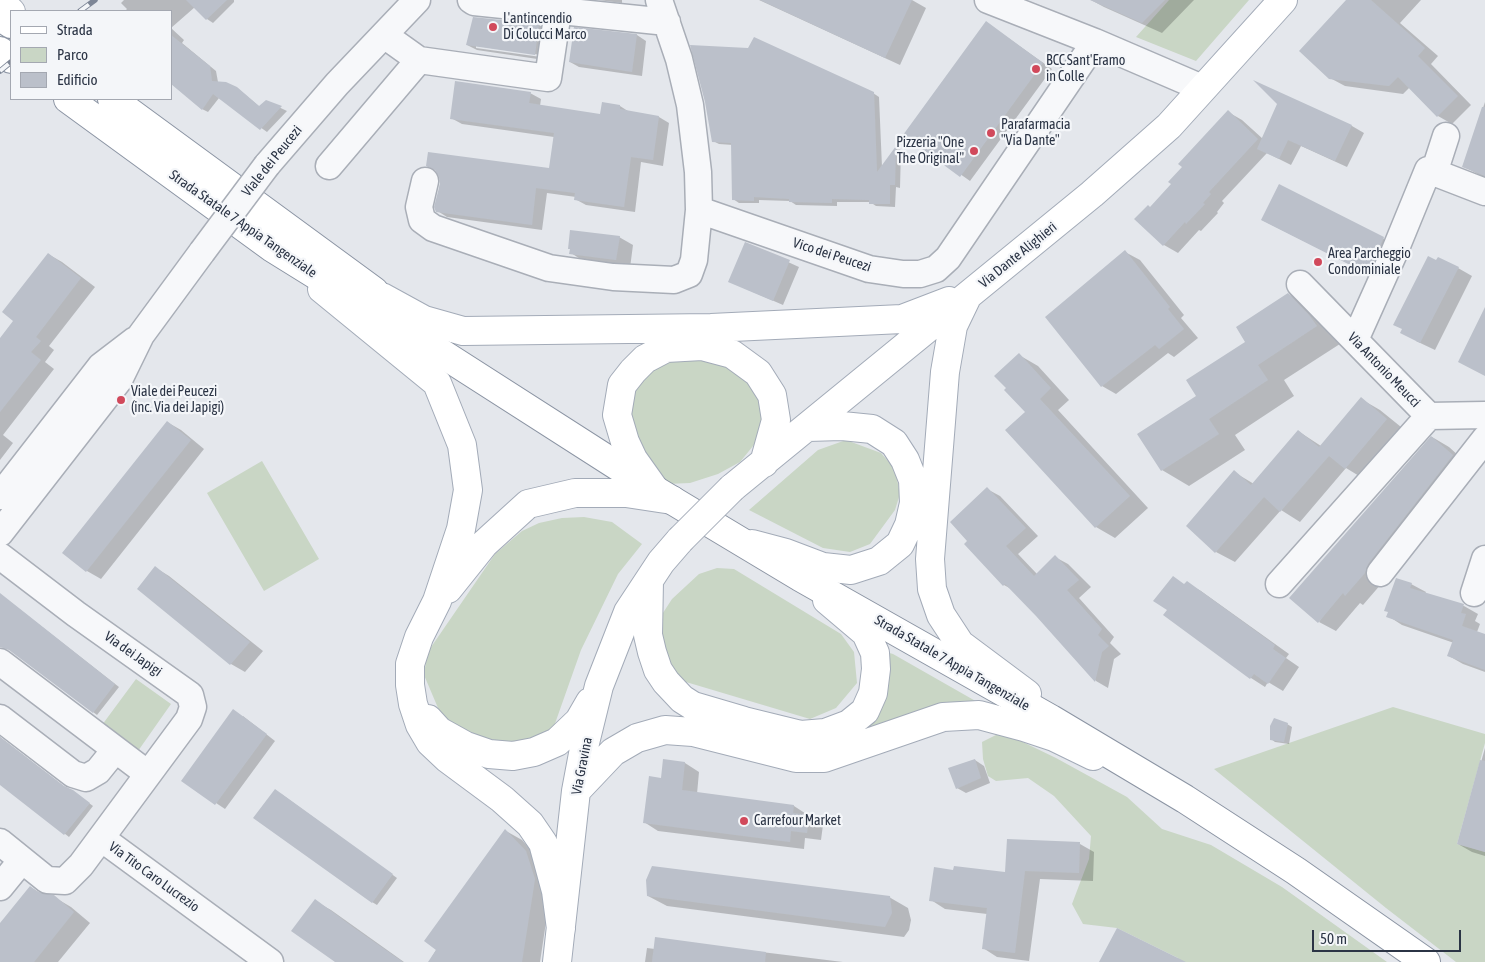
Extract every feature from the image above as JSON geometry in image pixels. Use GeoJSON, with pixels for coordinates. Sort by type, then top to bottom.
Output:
{"type":"FeatureCollection","features":[{"type":"Feature","properties":{"kind":"main road","name":"Via Dante Alighieri"},"geometry":{"type":"LineString","coordinates":[[680,540],[732,488],[1092,194],[1169,126],[1283,0]]}},
{"type":"Feature","properties":{"kind":"main road"},"geometry":{"type":"LineString","coordinates":[[0,1],[10,11]]}},
{"type":"Feature","properties":{"kind":"main road","name":"Strada Statale 7 Appia Tangenziale"},"geometry":{"type":"LineString","coordinates":[[69,100],[271,247],[664,495],[746,543]]}},
{"type":"Feature","properties":{"kind":"main road","name":"Strada Statale 7 Appia Tangenziale"},"geometry":{"type":"LineString","coordinates":[[113,100],[382,298],[424,342]]}},
{"type":"Feature","properties":{"kind":"main road"},"geometry":{"type":"LineString","coordinates":[[271,247],[437,384],[462,445],[468,490],[461,529],[437,601],[419,637],[410,664],[410,685],[413,704],[420,725],[430,742],[448,759],[502,798],[530,824],[543,843],[556,891],[561,929]]}},
{"type":"Feature","properties":{"kind":"main road"},"geometry":{"type":"LineString","coordinates":[[382,298],[424,320],[463,330],[711,328],[902,319],[969,294]]}},
{"type":"Feature","properties":{"kind":"main road"},"geometry":{"type":"LineString","coordinates":[[969,294],[953,326],[945,372],[930,559],[932,589],[941,615],[960,644],[1102,750],[1185,799],[1296,871],[1426,962]]}},
{"type":"Feature","properties":{"kind":"main road"},"geometry":{"type":"LineString","coordinates":[[664,495],[633,459],[625,442],[617,415],[622,385],[646,359],[666,348],[702,346],[710,348],[732,354],[758,373],[772,395],[776,420],[764,462]]}},
{"type":"Feature","properties":{"kind":"main road"},"geometry":{"type":"LineString","coordinates":[[746,543],[786,553],[823,567],[851,570],[879,561],[900,544],[909,526],[914,503],[913,480],[905,460],[894,443],[872,429],[842,426],[807,427]]}},
{"type":"Feature","properties":{"kind":"main road"},"geometry":{"type":"LineString","coordinates":[[437,601],[484,544],[528,504],[575,493],[664,495]]}},
{"type":"Feature","properties":{"kind":"main road","name":"Via Gravina"},"geometry":{"type":"LineString","coordinates":[[557,962],[576,791],[599,686],[628,612],[661,562],[680,540]]}},
{"type":"Feature","properties":{"kind":"main road"},"geometry":{"type":"LineString","coordinates":[[649,581],[648,635],[652,652],[658,670],[682,699],[693,706],[802,735],[825,733],[849,724],[865,710],[873,693],[876,669],[875,653],[866,633],[800,577],[746,543]]}},
{"type":"Feature","properties":{"kind":"main road","name":"Strada Statale 7 Appia Tangenziale"},"geometry":{"type":"LineString","coordinates":[[800,577],[1102,750]]}},
{"type":"Feature","properties":{"kind":"main road"},"geometry":{"type":"LineString","coordinates":[[413,704],[439,731],[466,746],[488,754],[513,756],[534,752],[557,742],[579,721],[599,686]]}},
{"type":"Feature","properties":{"kind":"main road"},"geometry":{"type":"LineString","coordinates":[[576,791],[613,752],[637,738],[665,730],[693,732],[796,758],[824,758],[943,717],[978,715],[1054,737],[1185,799]]}},
{"type":"Feature","properties":{"kind":"street","name":"Viale dei Peucezi"},"geometry":{"type":"LineString","coordinates":[[0,533],[119,380],[141,334],[267,165],[337,84],[417,0]]}},
{"type":"Feature","properties":{"kind":"street"},"geometry":{"type":"LineString","coordinates":[[425,181],[419,208],[422,220],[433,228],[549,268],[613,277],[674,280],[689,274],[694,260],[698,210],[698,172],[690,104],[679,59],[663,11],[558,11],[474,2],[471,0]]}},
{"type":"Feature","properties":{"kind":"street"},"geometry":{"type":"LineString","coordinates":[[988,0],[1095,42],[1202,88]]}},
{"type":"Feature","properties":{"kind":"street"},"geometry":{"type":"LineString","coordinates":[[384,35],[419,60],[548,78],[558,11]]}},
{"type":"Feature","properties":{"kind":"street","name":"Vico dei Peucezi"},"geometry":{"type":"LineString","coordinates":[[698,210],[868,269],[920,274],[936,269],[948,258],[1095,42]]}},
{"type":"Feature","properties":{"kind":"street"},"geometry":{"type":"LineString","coordinates":[[329,166],[419,60]]}},
{"type":"Feature","properties":{"kind":"street"},"geometry":{"type":"LineString","coordinates":[[1434,173],[1446,136]]}},
{"type":"Feature","properties":{"kind":"street"},"geometry":{"type":"LineString","coordinates":[[1354,340],[1394,254],[1428,170],[1485,192]]}},
{"type":"Feature","properties":{"kind":"street","name":"Via Antonio Meucci"},"geometry":{"type":"LineString","coordinates":[[1300,284],[1429,416],[1485,415]]}},
{"type":"Feature","properties":{"kind":"street","name":"Viale dei Peucezi"},"geometry":{"type":"LineString","coordinates":[[0,496],[101,366],[141,334]]}},
{"type":"Feature","properties":{"kind":"street"},"geometry":{"type":"LineString","coordinates":[[1278,584],[1429,416]]}},
{"type":"Feature","properties":{"kind":"street"},"geometry":{"type":"LineString","coordinates":[[1380,573],[1485,439]]}},
{"type":"Feature","properties":{"kind":"street","name":"Via dei Japigi"},"geometry":{"type":"LineString","coordinates":[[0,556],[76,614],[190,695],[193,707],[189,719],[101,838]]}},
{"type":"Feature","properties":{"kind":"street"},"geometry":{"type":"LineString","coordinates":[[1474,593],[1485,559]]}},
{"type":"Feature","properties":{"kind":"street"},"geometry":{"type":"LineString","coordinates":[[0,662],[148,774]]}},
{"type":"Feature","properties":{"kind":"street"},"geometry":{"type":"LineString","coordinates":[[0,718],[73,774],[86,778],[98,771],[116,750]]}},
{"type":"Feature","properties":{"kind":"street","name":"Via Tito Caro Lucrezio"},"geometry":{"type":"LineString","coordinates":[[0,842],[47,880],[65,882],[81,865],[101,838],[270,962]]}},
{"type":"Feature","properties":{"kind":"street"},"geometry":{"type":"LineString","coordinates":[[0,887],[22,860]]}},
{"type":"Feature","properties":{"kind":"green space"},"geometry":{"type":"Polygon","coordinates":[[[1169,0],[1249,0],[1196,61],[1136,37],[1169,0]]]}},
{"type":"Feature","properties":{"kind":"green space"},"geometry":{"type":"Polygon","coordinates":[[[711,354],[745,369],[763,397],[762,435],[740,462],[718,474],[690,483],[667,484],[640,455],[623,411],[634,386],[656,365],[679,356],[711,354]]]}},
{"type":"Feature","properties":{"kind":"green space"},"geometry":{"type":"Polygon","coordinates":[[[846,440],[881,453],[895,469],[900,494],[895,510],[870,544],[850,552],[823,548],[749,510],[818,450],[846,440]]]}},
{"type":"Feature","properties":{"kind":"green space"},"geometry":{"type":"Polygon","coordinates":[[[262,461],[319,559],[264,591],[207,493],[262,461]]]}},
{"type":"Feature","properties":{"kind":"green space"},"geometry":{"type":"Polygon","coordinates":[[[584,517],[612,522],[642,544],[618,574],[581,650],[552,732],[535,742],[487,739],[461,728],[441,715],[424,675],[427,653],[495,554],[522,531],[539,523],[562,518],[584,517]]]}},
{"type":"Feature","properties":{"kind":"green space"},"geometry":{"type":"Polygon","coordinates":[[[717,568],[734,569],[841,634],[854,652],[857,683],[836,708],[810,719],[686,682],[667,663],[659,619],[672,599],[699,574],[717,568]]]}},
{"type":"Feature","properties":{"kind":"green space"},"geometry":{"type":"Polygon","coordinates":[[[886,652],[893,654],[979,703],[897,724],[849,733],[886,652]]]}},
{"type":"Feature","properties":{"kind":"green space"},"geometry":{"type":"Polygon","coordinates":[[[136,679],[171,704],[138,751],[102,725],[136,679]]]}},
{"type":"Feature","properties":{"kind":"green space"},"geometry":{"type":"Polygon","coordinates":[[[1393,707],[1485,734],[1485,743],[1457,844],[1485,852],[1485,962],[1456,962],[1214,769],[1393,707]]]}},
{"type":"Feature","properties":{"kind":"green space"},"geometry":{"type":"Polygon","coordinates":[[[1002,732],[1056,758],[1127,797],[1162,829],[1211,845],[1282,887],[1387,962],[1177,962],[1178,958],[1117,928],[1083,924],[1072,904],[1089,859],[1091,836],[1054,796],[1028,778],[996,781],[988,776],[983,759],[982,742],[1002,732]]]}},
{"type":"Feature","properties":{"kind":"building"},"geometry":{"type":"Polygon","coordinates":[[[186,0],[227,0],[206,20],[186,0]]]}},
{"type":"Feature","properties":{"kind":"building"},"geometry":{"type":"Polygon","coordinates":[[[760,0],[912,0],[885,58],[760,0]]]}},
{"type":"Feature","properties":{"kind":"building"},"geometry":{"type":"Polygon","coordinates":[[[1090,0],[1165,0],[1142,23],[1090,0]]]}},
{"type":"Feature","properties":{"kind":"building"},"geometry":{"type":"Polygon","coordinates":[[[1346,0],[1371,0],[1425,48],[1418,56],[1458,96],[1437,117],[1398,77],[1389,86],[1329,79],[1299,51],[1346,0]]]}},
{"type":"Feature","properties":{"kind":"building"},"geometry":{"type":"Polygon","coordinates":[[[473,17],[539,24],[535,55],[466,45],[473,17]]]}},
{"type":"Feature","properties":{"kind":"building"},"geometry":{"type":"Polygon","coordinates":[[[986,21],[1043,63],[960,177],[903,135],[986,21]]]}},
{"type":"Feature","properties":{"kind":"building"},"geometry":{"type":"Polygon","coordinates":[[[574,27],[637,34],[632,72],[569,62],[574,27]]]}},
{"type":"Feature","properties":{"kind":"building"},"geometry":{"type":"Polygon","coordinates":[[[172,36],[210,66],[212,81],[226,82],[237,87],[259,106],[266,100],[282,106],[260,130],[213,94],[202,110],[172,85],[172,36]]]}},
{"type":"Feature","properties":{"kind":"building"},"geometry":{"type":"Polygon","coordinates":[[[754,37],[874,92],[877,172],[896,146],[895,185],[890,185],[890,204],[869,204],[869,200],[832,199],[832,203],[789,202],[789,199],[754,197],[754,201],[732,200],[731,143],[712,142],[705,102],[690,45],[748,48],[754,37]]]}},
{"type":"Feature","properties":{"kind":"building"},"geometry":{"type":"Polygon","coordinates":[[[1253,80],[1352,125],[1335,161],[1288,140],[1279,159],[1257,149],[1277,104],[1253,80]]]}},
{"type":"Feature","properties":{"kind":"building"},"geometry":{"type":"Polygon","coordinates":[[[455,81],[531,92],[529,103],[600,114],[602,102],[620,105],[620,109],[659,116],[653,160],[631,157],[624,207],[574,200],[575,193],[536,188],[532,225],[436,212],[434,207],[440,184],[435,170],[426,166],[428,152],[549,168],[554,133],[450,119],[455,81]]]}},
{"type":"Feature","properties":{"kind":"building"},"geometry":{"type":"Polygon","coordinates":[[[1482,107],[1485,107],[1485,176],[1462,167],[1482,107]]]}},
{"type":"Feature","properties":{"kind":"building"},"geometry":{"type":"Polygon","coordinates":[[[1228,110],[1258,139],[1209,192],[1211,194],[1203,203],[1205,204],[1163,246],[1134,219],[1148,205],[1150,207],[1171,184],[1168,182],[1182,167],[1178,164],[1228,110]]]}},
{"type":"Feature","properties":{"kind":"building"},"geometry":{"type":"Polygon","coordinates":[[[1279,184],[1384,237],[1368,274],[1261,220],[1279,184]]]}},
{"type":"Feature","properties":{"kind":"building"},"geometry":{"type":"Polygon","coordinates":[[[570,230],[620,236],[616,260],[569,254],[570,230]]]}},
{"type":"Feature","properties":{"kind":"building"},"geometry":{"type":"Polygon","coordinates":[[[745,242],[790,260],[773,301],[728,282],[745,242]]]}},
{"type":"Feature","properties":{"kind":"building"},"geometry":{"type":"Polygon","coordinates":[[[1125,250],[1170,307],[1168,309],[1184,329],[1159,349],[1155,345],[1101,387],[1045,317],[1125,250]]]}},
{"type":"Feature","properties":{"kind":"building"},"geometry":{"type":"Polygon","coordinates":[[[48,253],[81,278],[36,337],[41,341],[31,352],[41,360],[0,412],[0,338],[13,321],[2,312],[48,253]]]}},
{"type":"Feature","properties":{"kind":"building"},"geometry":{"type":"Polygon","coordinates":[[[1428,256],[1436,260],[1438,257],[1459,267],[1420,343],[1400,333],[1402,329],[1393,325],[1428,256]]]}},
{"type":"Feature","properties":{"kind":"building"},"geometry":{"type":"Polygon","coordinates":[[[1288,293],[1317,326],[1258,365],[1268,380],[1209,419],[1219,434],[1161,471],[1137,434],[1196,396],[1186,380],[1245,342],[1236,327],[1288,293]]]}},
{"type":"Feature","properties":{"kind":"building"},"geometry":{"type":"Polygon","coordinates":[[[1485,307],[1485,376],[1458,362],[1485,307]]]}},
{"type":"Feature","properties":{"kind":"building"},"geometry":{"type":"Polygon","coordinates":[[[1019,353],[1051,388],[1040,399],[1130,496],[1095,528],[1005,430],[1025,412],[1004,390],[1006,388],[994,376],[1019,353]]]}},
{"type":"Feature","properties":{"kind":"building"},"geometry":{"type":"Polygon","coordinates":[[[1361,397],[1387,419],[1345,469],[1329,456],[1280,512],[1264,497],[1215,553],[1186,526],[1234,470],[1251,485],[1298,430],[1319,447],[1361,397]]]}},
{"type":"Feature","properties":{"kind":"building"},"geometry":{"type":"Polygon","coordinates":[[[167,421],[191,440],[86,572],[62,553],[167,421]]]}},
{"type":"Feature","properties":{"kind":"building"},"geometry":{"type":"Polygon","coordinates":[[[1431,436],[1453,455],[1368,564],[1365,573],[1345,596],[1343,593],[1318,623],[1289,598],[1431,436]]]}},
{"type":"Feature","properties":{"kind":"building"},"geometry":{"type":"Polygon","coordinates":[[[987,487],[1026,528],[1006,546],[1034,576],[1055,555],[1079,580],[1067,590],[1102,629],[1098,635],[1109,646],[1102,652],[1095,682],[1036,616],[1005,584],[1003,586],[964,544],[967,541],[950,522],[987,487]]]}},
{"type":"Feature","properties":{"kind":"building"},"geometry":{"type":"Polygon","coordinates":[[[155,566],[250,642],[230,665],[137,589],[155,566]]]}},
{"type":"Feature","properties":{"kind":"building"},"geometry":{"type":"Polygon","coordinates":[[[1173,576],[1184,584],[1187,581],[1275,645],[1273,649],[1286,658],[1268,684],[1254,674],[1250,679],[1163,615],[1167,610],[1153,601],[1173,576]]]}},
{"type":"Feature","properties":{"kind":"building"},"geometry":{"type":"Polygon","coordinates":[[[1396,578],[1412,583],[1410,588],[1464,604],[1461,613],[1466,614],[1462,626],[1485,634],[1485,670],[1447,656],[1453,640],[1386,617],[1388,612],[1384,611],[1396,578]]]}},
{"type":"Feature","properties":{"kind":"building"},"geometry":{"type":"Polygon","coordinates":[[[0,593],[115,684],[93,713],[9,650],[0,647],[0,593]]]}},
{"type":"Feature","properties":{"kind":"building"},"geometry":{"type":"Polygon","coordinates":[[[233,709],[267,734],[215,805],[181,781],[233,709]]]}},
{"type":"Feature","properties":{"kind":"building"},"geometry":{"type":"Polygon","coordinates":[[[1274,718],[1288,723],[1284,742],[1270,740],[1270,726],[1274,718]]]}},
{"type":"Feature","properties":{"kind":"building"},"geometry":{"type":"Polygon","coordinates":[[[0,737],[64,786],[73,790],[90,803],[64,835],[0,785],[0,737]]]}},
{"type":"Feature","properties":{"kind":"building"},"geometry":{"type":"Polygon","coordinates":[[[663,759],[685,762],[682,790],[794,805],[793,813],[809,815],[807,833],[791,831],[790,842],[643,823],[649,776],[661,778],[663,759]]]}},
{"type":"Feature","properties":{"kind":"building"},"geometry":{"type":"Polygon","coordinates":[[[975,759],[981,778],[956,789],[948,768],[975,759]]]}},
{"type":"Feature","properties":{"kind":"building"},"geometry":{"type":"Polygon","coordinates":[[[1480,760],[1485,761],[1485,852],[1457,844],[1480,760]]]}},
{"type":"Feature","properties":{"kind":"building"},"geometry":{"type":"Polygon","coordinates":[[[275,789],[393,874],[372,903],[253,818],[275,789]]]}},
{"type":"Feature","properties":{"kind":"building"},"geometry":{"type":"Polygon","coordinates":[[[505,829],[526,851],[535,879],[522,962],[428,962],[436,950],[424,941],[505,829]]]}},
{"type":"Feature","properties":{"kind":"building"},"geometry":{"type":"Polygon","coordinates":[[[1007,839],[1080,842],[1079,873],[1025,871],[1015,953],[982,949],[987,908],[929,901],[934,867],[953,870],[954,866],[1005,872],[1007,839]]]}},
{"type":"Feature","properties":{"kind":"building"},"geometry":{"type":"Polygon","coordinates":[[[652,866],[890,896],[892,913],[885,927],[647,896],[646,880],[652,866]]]}},
{"type":"Feature","properties":{"kind":"building"},"geometry":{"type":"Polygon","coordinates":[[[30,886],[38,892],[54,895],[74,912],[34,962],[0,962],[0,923],[30,886]]]}},
{"type":"Feature","properties":{"kind":"building"},"geometry":{"type":"Polygon","coordinates":[[[315,899],[403,962],[335,962],[291,931],[315,899]]]}},
{"type":"Feature","properties":{"kind":"building"},"geometry":{"type":"Polygon","coordinates":[[[1117,928],[1186,962],[1099,962],[1117,928]]]}},
{"type":"Feature","properties":{"kind":"building"},"geometry":{"type":"Polygon","coordinates":[[[655,937],[766,952],[765,962],[652,962],[655,937]]]}},
{"type":"Feature","properties":{"kind":"railway"},"geometry":{"type":"LineString","coordinates":[[81,10],[95,0]]}},
{"type":"Feature","properties":{"kind":"railway"},"geometry":{"type":"LineString","coordinates":[[0,71],[10,63]]}},
{"type":"Feature","properties":{"kind":"place","name":"L'antincendio Di Colucci Marco"},"geometry":{"type":"Point","coordinates":[493,27]}},
{"type":"Feature","properties":{"kind":"place","name":"BCC Sant'Eramo in Colle"},"geometry":{"type":"Point","coordinates":[1036,69]}},
{"type":"Feature","properties":{"kind":"place","name":"Parafarmacia \"Via Dante\""},"geometry":{"type":"Point","coordinates":[991,133]}},
{"type":"Feature","properties":{"kind":"place","name":"Pizzeria \"One The Original\""},"geometry":{"type":"Point","coordinates":[974,151]}},
{"type":"Feature","properties":{"kind":"place","name":"Area Parcheggio Condominiale"},"geometry":{"type":"Point","coordinates":[1318,262]}},
{"type":"Feature","properties":{"kind":"place","name":"Viale dei Peucezi (inc. Via dei Japigi)"},"geometry":{"type":"Point","coordinates":[121,400]}},
{"type":"Feature","properties":{"kind":"place","name":"Carrefour Market"},"geometry":{"type":"Point","coordinates":[744,821]}}]}
